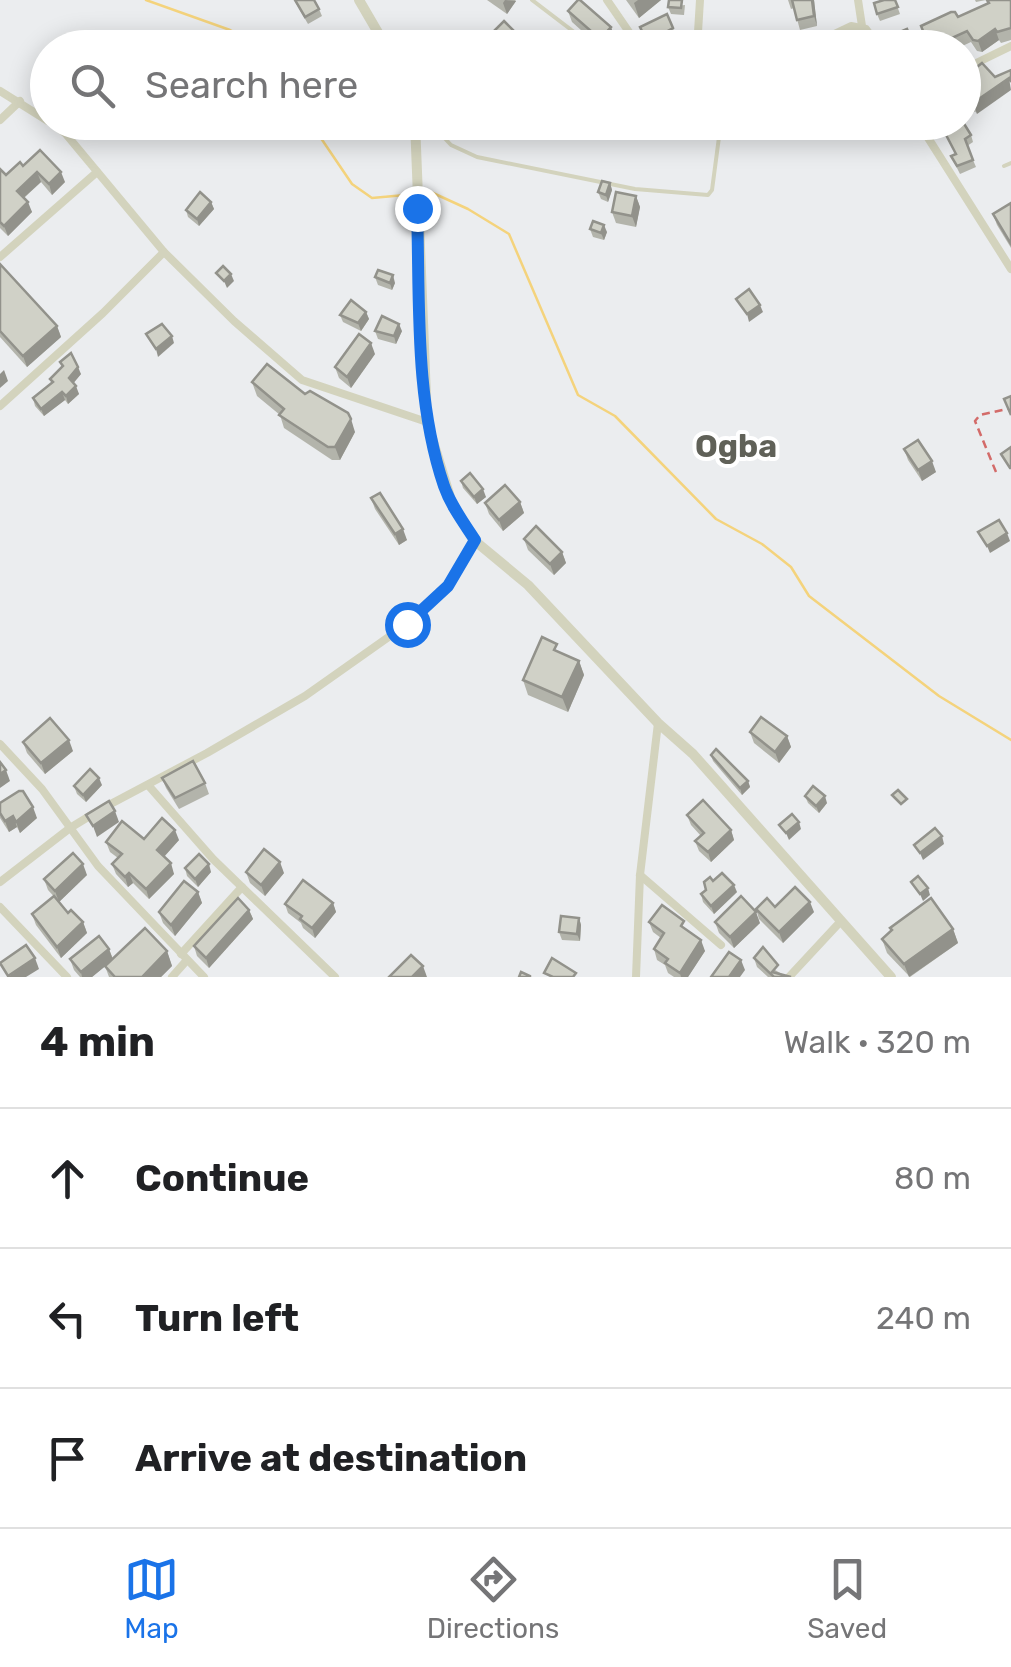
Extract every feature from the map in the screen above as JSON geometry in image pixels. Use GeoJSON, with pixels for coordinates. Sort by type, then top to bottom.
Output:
{"type":"FeatureCollection","features":[{"type":"Feature","properties":{"kind":"street"},"geometry":{"type":"LineString","coordinates":[[359,0],[376,30]]}},
{"type":"Feature","properties":{"kind":"street"},"geometry":{"type":"LineString","coordinates":[[607,0],[626,30]]}},
{"type":"Feature","properties":{"kind":"street"},"geometry":{"type":"LineString","coordinates":[[698,30],[700,0]]}},
{"type":"Feature","properties":{"kind":"street"},"geometry":{"type":"LineString","coordinates":[[858,0],[865,30]]}},
{"type":"Feature","properties":{"kind":"street"},"geometry":{"type":"LineString","coordinates":[[843,30],[862,26]]}},
{"type":"Feature","properties":{"kind":"street"},"geometry":{"type":"LineString","coordinates":[[981,60],[1011,46]]}},
{"type":"Feature","properties":{"kind":"street"},"geometry":{"type":"LineString","coordinates":[[0,91],[30,108]]}},
{"type":"Feature","properties":{"kind":"street"},"geometry":{"type":"LineString","coordinates":[[0,120],[20,101]]}},
{"type":"Feature","properties":{"kind":"street"},"geometry":{"type":"LineString","coordinates":[[70,140],[164,252],[302,380],[427,422]]}},
{"type":"Feature","properties":{"kind":"street"},"geometry":{"type":"LineString","coordinates":[[416,140],[427,422],[453,506],[475,540],[528,585],[658,723],[694,754],[891,977]]}},
{"type":"Feature","properties":{"kind":"street"},"geometry":{"type":"LineString","coordinates":[[929,140],[1011,269]]}},
{"type":"Feature","properties":{"kind":"street"},"geometry":{"type":"LineString","coordinates":[[0,257],[97,172]]}},
{"type":"Feature","properties":{"kind":"street"},"geometry":{"type":"LineString","coordinates":[[0,406],[164,252]]}},
{"type":"Feature","properties":{"kind":"street"},"geometry":{"type":"LineString","coordinates":[[0,882],[70,828],[305,696],[407,624],[448,586],[475,540]]}},
{"type":"Feature","properties":{"kind":"street"},"geometry":{"type":"LineString","coordinates":[[636,977],[640,875],[658,723]]}},
{"type":"Feature","properties":{"kind":"street"},"geometry":{"type":"LineString","coordinates":[[1,747],[42,789],[98,866],[204,977]]}},
{"type":"Feature","properties":{"kind":"street"},"geometry":{"type":"LineString","coordinates":[[148,784],[242,887],[336,977]]}},
{"type":"Feature","properties":{"kind":"street"},"geometry":{"type":"LineString","coordinates":[[640,875],[722,946]]}},
{"type":"Feature","properties":{"kind":"street"},"geometry":{"type":"LineString","coordinates":[[172,977],[242,887]]}},
{"type":"Feature","properties":{"kind":"street"},"geometry":{"type":"LineString","coordinates":[[0,907],[68,977]]}},
{"type":"Feature","properties":{"kind":"street"},"geometry":{"type":"LineString","coordinates":[[789,977],[841,921]]}},
{"type":"Feature","properties":{"kind":"lane"},"geometry":{"type":"LineString","coordinates":[[532,0],[571,30]]}},
{"type":"Feature","properties":{"kind":"lane"},"geometry":{"type":"LineString","coordinates":[[446,140],[477,157],[634,190],[708,195],[719,140]]}},
{"type":"Feature","properties":{"kind":"lane"},"geometry":{"type":"LineString","coordinates":[[1004,166],[1011,163]]}},
{"type":"Feature","properties":{"kind":"path"},"geometry":{"type":"LineString","coordinates":[[996,472],[975,421],[980,415],[1011,408]]}},
{"type":"Feature","properties":{"kind":"building"},"geometry":{"type":"Polygon","coordinates":[[[295,0],[314,0],[319,9],[305,17],[295,0]]]}},
{"type":"Feature","properties":{"kind":"building"},"geometry":{"type":"Polygon","coordinates":[[[580,0],[611,27],[590,30],[568,11],[580,0]]]}},
{"type":"Feature","properties":{"kind":"building"},"geometry":{"type":"Polygon","coordinates":[[[669,0],[682,0],[681,8],[668,7],[669,0]]]}},
{"type":"Feature","properties":{"kind":"building"},"geometry":{"type":"Polygon","coordinates":[[[792,0],[812,0],[814,16],[797,20],[792,0]]]}},
{"type":"Feature","properties":{"kind":"building"},"geometry":{"type":"Polygon","coordinates":[[[895,0],[898,7],[877,14],[874,3],[895,0]]]}},
{"type":"Feature","properties":{"kind":"building"},"geometry":{"type":"Polygon","coordinates":[[[987,0],[1011,0],[1011,28],[997,32],[995,29],[981,39],[981,30],[923,30],[921,26],[951,12],[958,17],[989,3],[987,0]]]}},
{"type":"Feature","properties":{"kind":"building"},"geometry":{"type":"Polygon","coordinates":[[[667,14],[673,28],[642,30],[640,27],[667,14]]]}},
{"type":"Feature","properties":{"kind":"building"},"geometry":{"type":"Polygon","coordinates":[[[504,21],[513,30],[495,30],[504,21]]]}},
{"type":"Feature","properties":{"kind":"building"},"geometry":{"type":"Polygon","coordinates":[[[981,64],[995,77],[1011,70],[1011,82],[1009,78],[981,97],[981,64]]]}},
{"type":"Feature","properties":{"kind":"building"},"geometry":{"type":"Polygon","coordinates":[[[949,140],[965,140],[973,160],[957,166],[951,156],[956,154],[949,140]]]}},
{"type":"Feature","properties":{"kind":"building"},"geometry":{"type":"Polygon","coordinates":[[[40,150],[61,172],[49,184],[37,172],[17,191],[28,202],[4,226],[0,222],[0,169],[6,175],[40,150]]]}},
{"type":"Feature","properties":{"kind":"building"},"geometry":{"type":"Polygon","coordinates":[[[602,181],[610,183],[606,195],[598,192],[602,181]]]}},
{"type":"Feature","properties":{"kind":"building"},"geometry":{"type":"Polygon","coordinates":[[[200,192],[211,202],[197,219],[186,210],[200,192]]]}},
{"type":"Feature","properties":{"kind":"building"},"geometry":{"type":"Polygon","coordinates":[[[616,192],[636,196],[632,216],[612,212],[616,192]]]}},
{"type":"Feature","properties":{"kind":"building"},"geometry":{"type":"Polygon","coordinates":[[[1011,203],[1011,244],[993,214],[1011,203]]]}},
{"type":"Feature","properties":{"kind":"building"},"geometry":{"type":"Polygon","coordinates":[[[593,221],[604,225],[601,233],[590,229],[593,221]]]}},
{"type":"Feature","properties":{"kind":"building"},"geometry":{"type":"Polygon","coordinates":[[[0,264],[57,326],[23,356],[0,331],[0,264]]]}},
{"type":"Feature","properties":{"kind":"building"},"geometry":{"type":"Polygon","coordinates":[[[223,266],[231,274],[224,281],[216,273],[223,266]]]}},
{"type":"Feature","properties":{"kind":"building"},"geometry":{"type":"Polygon","coordinates":[[[378,270],[393,275],[390,283],[375,277],[378,270]]]}},
{"type":"Feature","properties":{"kind":"building"},"geometry":{"type":"Polygon","coordinates":[[[749,289],[760,305],[747,314],[736,299],[749,289]]]}},
{"type":"Feature","properties":{"kind":"building"},"geometry":{"type":"Polygon","coordinates":[[[351,300],[366,312],[358,323],[340,315],[351,300]]]}},
{"type":"Feature","properties":{"kind":"building"},"geometry":{"type":"Polygon","coordinates":[[[382,316],[399,324],[394,336],[375,331],[382,316]]]}},
{"type":"Feature","properties":{"kind":"building"},"geometry":{"type":"Polygon","coordinates":[[[162,324],[172,336],[156,349],[146,334],[162,324]]]}},
{"type":"Feature","properties":{"kind":"building"},"geometry":{"type":"Polygon","coordinates":[[[359,334],[371,343],[347,377],[335,367],[359,334]]]}},
{"type":"Feature","properties":{"kind":"building"},"geometry":{"type":"Polygon","coordinates":[[[71,353],[78,367],[69,378],[76,386],[41,409],[33,398],[53,382],[50,379],[63,366],[60,362],[71,353]]]}},
{"type":"Feature","properties":{"kind":"building"},"geometry":{"type":"Polygon","coordinates":[[[267,364],[305,394],[310,391],[348,413],[351,419],[335,447],[328,447],[279,415],[284,409],[252,382],[267,364]]]}},
{"type":"Feature","properties":{"kind":"building"},"geometry":{"type":"Polygon","coordinates":[[[1011,396],[1011,415],[1004,399],[1011,396]]]}},
{"type":"Feature","properties":{"kind":"building"},"geometry":{"type":"Polygon","coordinates":[[[918,440],[932,461],[918,470],[904,449],[918,440]]]}},
{"type":"Feature","properties":{"kind":"building"},"geometry":{"type":"Polygon","coordinates":[[[1011,447],[1011,468],[1010,468],[1001,454],[1011,447]]]}},
{"type":"Feature","properties":{"kind":"building"},"geometry":{"type":"Polygon","coordinates":[[[470,473],[483,489],[474,497],[461,481],[470,473]]]}},
{"type":"Feature","properties":{"kind":"building"},"geometry":{"type":"Polygon","coordinates":[[[505,485],[520,502],[499,520],[485,503],[505,485]]]}},
{"type":"Feature","properties":{"kind":"building"},"geometry":{"type":"Polygon","coordinates":[[[380,493],[403,529],[395,534],[371,498],[380,493]]]}},
{"type":"Feature","properties":{"kind":"building"},"geometry":{"type":"Polygon","coordinates":[[[999,520],[1007,533],[987,546],[978,532],[999,520]]]}},
{"type":"Feature","properties":{"kind":"building"},"geometry":{"type":"Polygon","coordinates":[[[536,526],[562,552],[550,564],[524,539],[536,526]]]}},
{"type":"Feature","properties":{"kind":"building"},"geometry":{"type":"Polygon","coordinates":[[[542,637],[557,644],[554,650],[579,661],[562,697],[523,680],[542,637]]]}},
{"type":"Feature","properties":{"kind":"building"},"geometry":{"type":"Polygon","coordinates":[[[761,717],[787,736],[775,752],[750,732],[761,717]]]}},
{"type":"Feature","properties":{"kind":"building"},"geometry":{"type":"Polygon","coordinates":[[[50,718],[69,740],[41,763],[23,742],[50,718]]]}},
{"type":"Feature","properties":{"kind":"building"},"geometry":{"type":"Polygon","coordinates":[[[716,749],[748,781],[740,788],[711,755],[716,749]]]}},
{"type":"Feature","properties":{"kind":"building"},"geometry":{"type":"Polygon","coordinates":[[[193,761],[205,783],[175,798],[162,778],[193,761]]]}},
{"type":"Feature","properties":{"kind":"building"},"geometry":{"type":"Polygon","coordinates":[[[90,769],[99,778],[83,795],[74,786],[90,769]]]}},
{"type":"Feature","properties":{"kind":"building"},"geometry":{"type":"Polygon","coordinates":[[[813,786],[825,796],[816,806],[805,796],[813,786]]]}},
{"type":"Feature","properties":{"kind":"building"},"geometry":{"type":"Polygon","coordinates":[[[898,790],[907,799],[901,804],[892,795],[898,790]]]}},
{"type":"Feature","properties":{"kind":"building"},"geometry":{"type":"Polygon","coordinates":[[[23,791],[33,807],[16,822],[13,816],[5,821],[0,803],[23,791]]]}},
{"type":"Feature","properties":{"kind":"building"},"geometry":{"type":"Polygon","coordinates":[[[703,800],[731,830],[708,852],[695,841],[704,833],[687,815],[703,800]]]}},
{"type":"Feature","properties":{"kind":"building"},"geometry":{"type":"Polygon","coordinates":[[[109,801],[115,811],[93,826],[86,815],[109,801]]]}},
{"type":"Feature","properties":{"kind":"building"},"geometry":{"type":"Polygon","coordinates":[[[792,814],[799,822],[786,833],[779,825],[792,814]]]}},
{"type":"Feature","properties":{"kind":"building"},"geometry":{"type":"Polygon","coordinates":[[[162,818],[175,830],[157,850],[171,863],[146,889],[112,864],[122,854],[106,842],[122,821],[144,839],[162,818]]]}},
{"type":"Feature","properties":{"kind":"building"},"geometry":{"type":"Polygon","coordinates":[[[935,828],[942,836],[920,853],[914,845],[935,828]]]}},
{"type":"Feature","properties":{"kind":"building"},"geometry":{"type":"Polygon","coordinates":[[[264,849],[280,862],[261,885],[246,872],[264,849]]]}},
{"type":"Feature","properties":{"kind":"building"},"geometry":{"type":"Polygon","coordinates":[[[73,853],[83,864],[55,891],[44,879],[73,853]]]}},
{"type":"Feature","properties":{"kind":"building"},"geometry":{"type":"Polygon","coordinates":[[[199,854],[209,864],[195,879],[185,868],[199,854]]]}},
{"type":"Feature","properties":{"kind":"building"},"geometry":{"type":"Polygon","coordinates":[[[722,873],[734,885],[711,906],[701,894],[706,890],[704,882],[710,877],[713,881],[722,873]]]}},
{"type":"Feature","properties":{"kind":"building"},"geometry":{"type":"Polygon","coordinates":[[[918,876],[928,888],[920,894],[911,882],[918,876]]]}},
{"type":"Feature","properties":{"kind":"building"},"geometry":{"type":"Polygon","coordinates":[[[303,880],[333,903],[312,928],[285,904],[303,880]]]}},
{"type":"Feature","properties":{"kind":"building"},"geometry":{"type":"Polygon","coordinates":[[[184,881],[198,892],[171,925],[159,912],[184,881]]]}},
{"type":"Feature","properties":{"kind":"building"},"geometry":{"type":"Polygon","coordinates":[[[795,887],[810,902],[779,932],[756,909],[767,898],[775,907],[795,887]]]}},
{"type":"Feature","properties":{"kind":"building"},"geometry":{"type":"Polygon","coordinates":[[[54,896],[68,913],[71,910],[83,922],[57,947],[32,914],[54,896]]]}},
{"type":"Feature","properties":{"kind":"building"},"geometry":{"type":"Polygon","coordinates":[[[741,896],[756,912],[730,937],[715,922],[741,896]]]}},
{"type":"Feature","properties":{"kind":"building"},"geometry":{"type":"Polygon","coordinates":[[[238,898],[249,910],[206,958],[194,946],[238,898]]]}},
{"type":"Feature","properties":{"kind":"building"},"geometry":{"type":"Polygon","coordinates":[[[931,898],[953,929],[904,964],[882,939],[890,928],[931,898]]]}},
{"type":"Feature","properties":{"kind":"building"},"geometry":{"type":"Polygon","coordinates":[[[662,905],[701,940],[680,973],[654,949],[664,933],[649,922],[662,905]]]}},
{"type":"Feature","properties":{"kind":"building"},"geometry":{"type":"Polygon","coordinates":[[[561,916],[579,918],[577,934],[559,932],[561,916]]]}},
{"type":"Feature","properties":{"kind":"building"},"geometry":{"type":"Polygon","coordinates":[[[145,928],[167,951],[142,977],[115,977],[105,966],[145,928]]]}},
{"type":"Feature","properties":{"kind":"building"},"geometry":{"type":"Polygon","coordinates":[[[99,936],[109,949],[81,972],[70,959],[99,936]]]}},
{"type":"Feature","properties":{"kind":"building"},"geometry":{"type":"Polygon","coordinates":[[[26,945],[35,958],[8,976],[0,963],[26,945]]]}},
{"type":"Feature","properties":{"kind":"building"},"geometry":{"type":"Polygon","coordinates":[[[763,947],[778,965],[772,972],[791,977],[774,977],[754,958],[763,947]]]}},
{"type":"Feature","properties":{"kind":"building"},"geometry":{"type":"Polygon","coordinates":[[[729,952],[741,960],[729,977],[711,977],[729,952]]]}},
{"type":"Feature","properties":{"kind":"building"},"geometry":{"type":"Polygon","coordinates":[[[411,955],[423,966],[412,977],[389,977],[411,955]]]}},
{"type":"Feature","properties":{"kind":"building"},"geometry":{"type":"Polygon","coordinates":[[[552,958],[576,973],[573,977],[544,973],[552,958]]]}},
{"type":"Feature","properties":{"kind":"waterway"},"geometry":{"type":"LineString","coordinates":[[146,0],[230,30]]}},
{"type":"Feature","properties":{"kind":"waterway"},"geometry":{"type":"LineString","coordinates":[[322,140],[352,184],[372,198],[416,194]]}},
{"type":"Feature","properties":{"kind":"waterway"},"geometry":{"type":"LineString","coordinates":[[424,194],[433,193],[468,209],[509,234],[578,395],[615,416],[716,519],[762,544],[791,567],[809,596],[939,696],[1011,740]]}},
{"type":"Feature","properties":{"kind":"district","name":"Ogba"},"geometry":{"type":"Point","coordinates":[736,446]}},
{"type":"Feature","properties":{"kind":"route"},"geometry":{"type":"LineString","coordinates":[[407,624],[448,586],[475,540],[444,486],[427,422],[417,208]]}}]}
